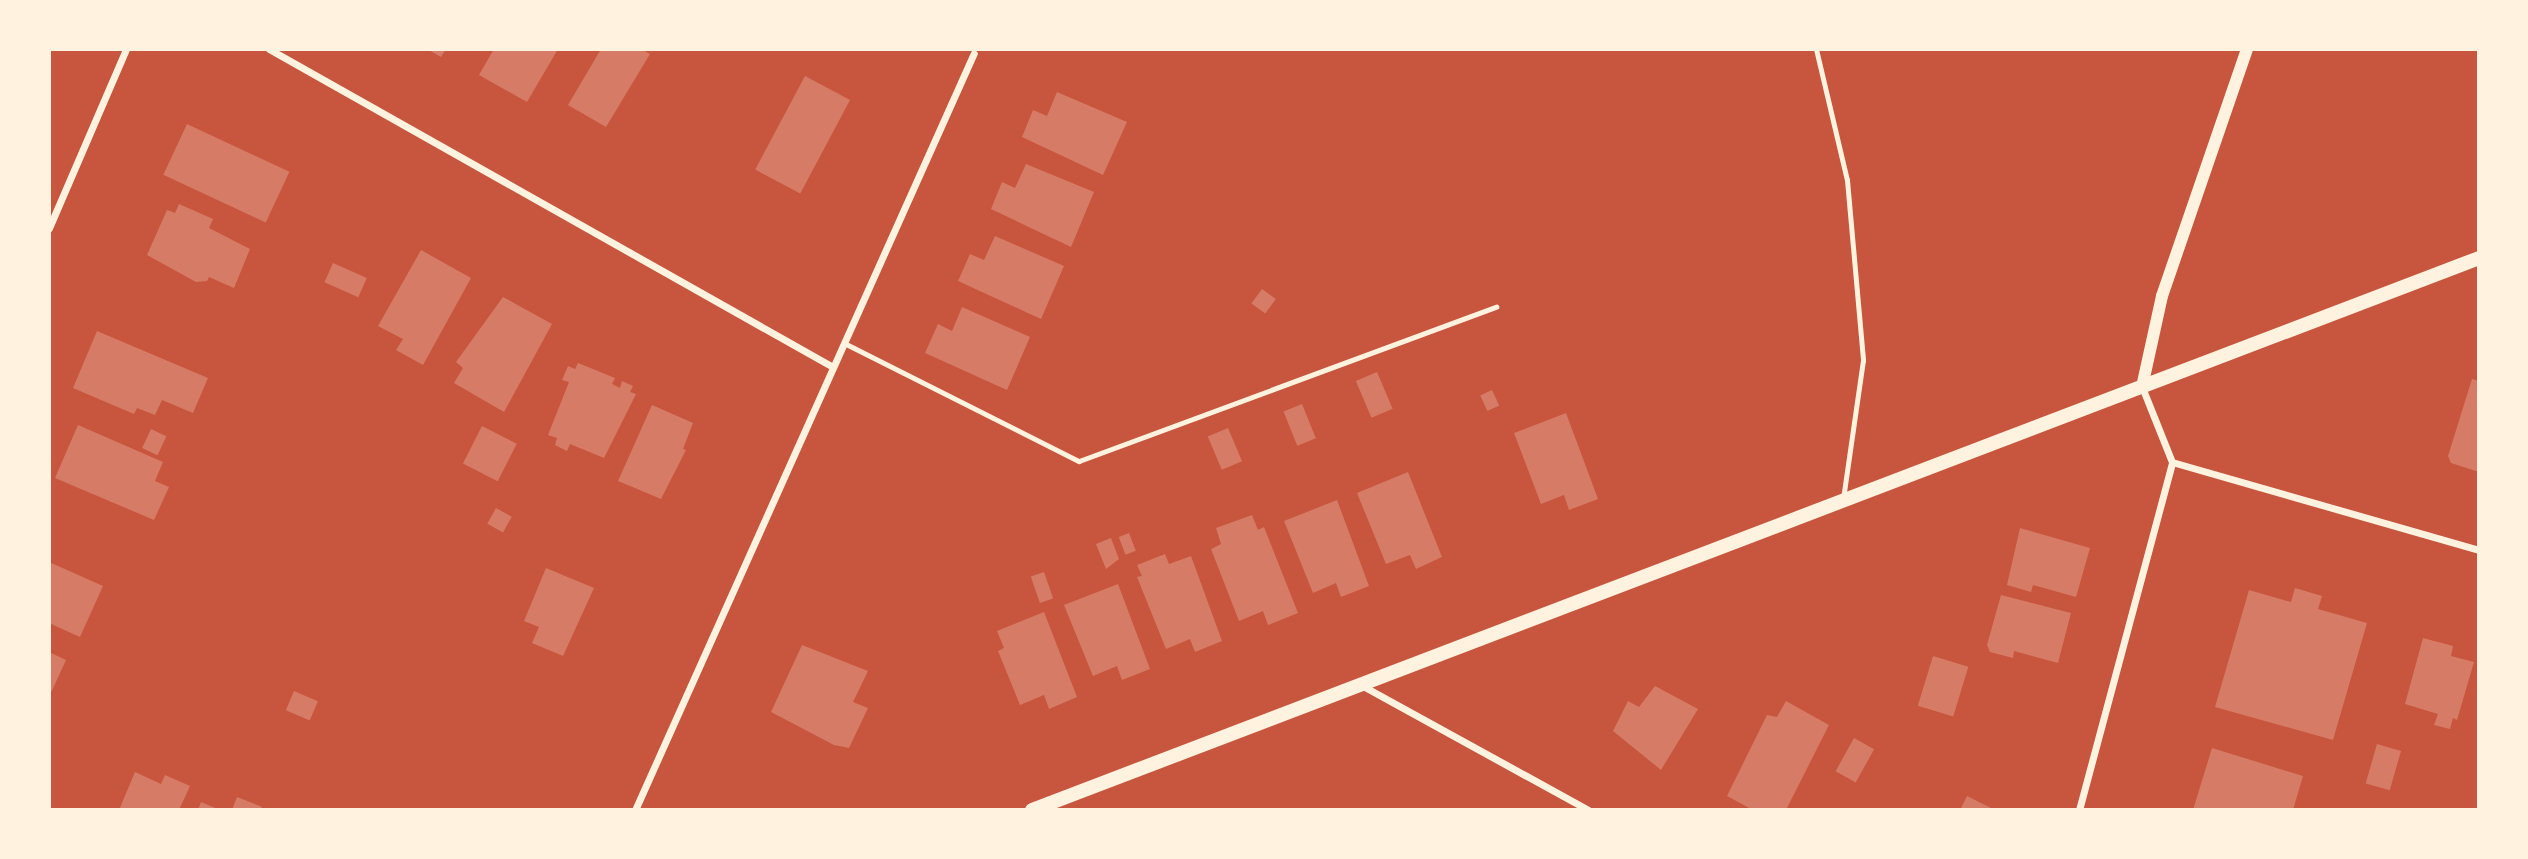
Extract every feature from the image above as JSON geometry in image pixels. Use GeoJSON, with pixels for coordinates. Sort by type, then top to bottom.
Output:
{"type":"FeatureCollection","features":[{"type":"Feature","properties":{"kind":"main road"},"geometry":{"type":"LineString","coordinates":[[1032,810],[2479,258]]}},
{"type":"Feature","properties":{"kind":"street"},"geometry":{"type":"LineString","coordinates":[[49,228],[126,49]]}},
{"type":"Feature","properties":{"kind":"street"},"geometry":{"type":"LineString","coordinates":[[269,49],[833,367]]}},
{"type":"Feature","properties":{"kind":"street"},"geometry":{"type":"LineString","coordinates":[[2079,810],[2172,462],[2142,387],[2162,296],[2247,49]]}},
{"type":"Feature","properties":{"kind":"street"},"geometry":{"type":"LineString","coordinates":[[635,810],[974,53]]}},
{"type":"Feature","properties":{"kind":"street"},"geometry":{"type":"LineString","coordinates":[[2172,462],[2479,551]]}},
{"type":"Feature","properties":{"kind":"street"},"geometry":{"type":"LineString","coordinates":[[1360,685],[1588,810]]}},
{"type":"Feature","properties":{"kind":"lane"},"geometry":{"type":"LineString","coordinates":[[1816,49],[1847,180],[1863,360],[1843,501]]}},
{"type":"Feature","properties":{"kind":"lane"},"geometry":{"type":"LineString","coordinates":[[844,344],[1079,461],[1496,307]]}},
{"type":"Feature","properties":{"kind":"building"},"geometry":{"type":"Polygon","coordinates":[[[427,49],[446,49],[441,57],[427,49]]]}},
{"type":"Feature","properties":{"kind":"building"},"geometry":{"type":"Polygon","coordinates":[[[494,49],[558,49],[527,102],[479,75],[494,49]]]}},
{"type":"Feature","properties":{"kind":"building"},"geometry":{"type":"Polygon","coordinates":[[[601,49],[641,49],[650,54],[606,127],[568,105],[601,49]]]}},
{"type":"Feature","properties":{"kind":"building"},"geometry":{"type":"Polygon","coordinates":[[[805,76],[850,100],[800,194],[755,170],[805,76]]]}},
{"type":"Feature","properties":{"kind":"building"},"geometry":{"type":"Polygon","coordinates":[[[1057,92],[1127,122],[1103,175],[1022,137],[1033,110],[1047,116],[1057,92]]]}},
{"type":"Feature","properties":{"kind":"building"},"geometry":{"type":"Polygon","coordinates":[[[187,124],[289,172],[266,223],[163,175],[187,124]]]}},
{"type":"Feature","properties":{"kind":"building"},"geometry":{"type":"Polygon","coordinates":[[[1026,164],[1094,192],[1071,247],[991,209],[1002,182],[1015,188],[1026,164]]]}},
{"type":"Feature","properties":{"kind":"building"},"geometry":{"type":"Polygon","coordinates":[[[179,204],[213,219],[209,228],[250,249],[234,288],[209,277],[207,281],[196,282],[147,255],[167,210],[175,213],[179,204]]]}},
{"type":"Feature","properties":{"kind":"building"},"geometry":{"type":"Polygon","coordinates":[[[995,236],[1064,266],[1041,319],[958,281],[970,254],[984,260],[995,236]]]}},
{"type":"Feature","properties":{"kind":"building"},"geometry":{"type":"Polygon","coordinates":[[[421,250],[471,278],[423,365],[396,350],[403,339],[378,326],[421,250]]]}},
{"type":"Feature","properties":{"kind":"building"},"geometry":{"type":"Polygon","coordinates":[[[333,263],[367,278],[358,297],[324,282],[333,263]]]}},
{"type":"Feature","properties":{"kind":"building"},"geometry":{"type":"Polygon","coordinates":[[[1262,289],[1276,299],[1265,314],[1251,304],[1262,289]]]}},
{"type":"Feature","properties":{"kind":"building"},"geometry":{"type":"Polygon","coordinates":[[[503,297],[552,324],[504,412],[454,383],[463,368],[456,362],[503,297]]]}},
{"type":"Feature","properties":{"kind":"building"},"geometry":{"type":"Polygon","coordinates":[[[962,307],[1030,337],[1007,390],[925,353],[938,324],[952,331],[962,307]]]}},
{"type":"Feature","properties":{"kind":"building"},"geometry":{"type":"Polygon","coordinates":[[[97,331],[208,378],[193,413],[162,400],[155,415],[137,408],[134,414],[73,388],[97,331]]]}},
{"type":"Feature","properties":{"kind":"building"},"geometry":{"type":"Polygon","coordinates":[[[578,363],[615,378],[612,384],[620,388],[622,381],[633,386],[630,392],[636,394],[604,458],[570,444],[567,451],[555,445],[557,438],[548,435],[569,382],[562,380],[568,366],[575,369],[578,363]]]}},
{"type":"Feature","properties":{"kind":"building"},"geometry":{"type":"Polygon","coordinates":[[[1377,372],[1393,409],[1371,418],[1356,381],[1377,372]]]}},
{"type":"Feature","properties":{"kind":"building"},"geometry":{"type":"Polygon","coordinates":[[[2472,379],[2479,381],[2479,472],[2451,463],[2448,456],[2472,379]]]}},
{"type":"Feature","properties":{"kind":"building"},"geometry":{"type":"Polygon","coordinates":[[[1492,390],[1499,405],[1487,411],[1480,395],[1492,390]]]}},
{"type":"Feature","properties":{"kind":"building"},"geometry":{"type":"Polygon","coordinates":[[[1302,404],[1316,438],[1297,446],[1283,411],[1302,404]]]}},
{"type":"Feature","properties":{"kind":"building"},"geometry":{"type":"Polygon","coordinates":[[[652,405],[693,423],[683,449],[686,450],[661,499],[618,481],[652,405]]]}},
{"type":"Feature","properties":{"kind":"building"},"geometry":{"type":"Polygon","coordinates":[[[1566,413],[1598,499],[1569,510],[1564,495],[1541,504],[1514,433],[1566,413]]]}},
{"type":"Feature","properties":{"kind":"building"},"geometry":{"type":"Polygon","coordinates":[[[78,425],[163,462],[155,481],[169,487],[154,520],[55,478],[78,425]]]}},
{"type":"Feature","properties":{"kind":"building"},"geometry":{"type":"Polygon","coordinates":[[[482,426],[517,444],[498,481],[463,463],[482,426]]]}},
{"type":"Feature","properties":{"kind":"building"},"geometry":{"type":"Polygon","coordinates":[[[1228,428],[1242,461],[1222,470],[1208,437],[1228,428]]]}},
{"type":"Feature","properties":{"kind":"building"},"geometry":{"type":"Polygon","coordinates":[[[151,429],[166,436],[158,455],[142,448],[151,429]]]}},
{"type":"Feature","properties":{"kind":"building"},"geometry":{"type":"Polygon","coordinates":[[[1408,472],[1442,557],[1416,569],[1410,555],[1386,564],[1357,493],[1408,472]]]}},
{"type":"Feature","properties":{"kind":"building"},"geometry":{"type":"Polygon","coordinates":[[[1337,500],[1369,586],[1341,597],[1336,583],[1313,593],[1284,521],[1337,500]]]}},
{"type":"Feature","properties":{"kind":"building"},"geometry":{"type":"Polygon","coordinates":[[[496,508],[512,517],[503,532],[487,524],[496,508]]]}},
{"type":"Feature","properties":{"kind":"building"},"geometry":{"type":"Polygon","coordinates":[[[1252,515],[1258,530],[1264,527],[1298,613],[1268,625],[1263,611],[1239,621],[1211,549],[1221,544],[1216,528],[1252,515]]]}},
{"type":"Feature","properties":{"kind":"building"},"geometry":{"type":"Polygon","coordinates":[[[2020,528],[2090,548],[2076,597],[2033,585],[2031,592],[2007,585],[2020,528]]]}},
{"type":"Feature","properties":{"kind":"building"},"geometry":{"type":"Polygon","coordinates":[[[1129,533],[1136,551],[1126,555],[1119,537],[1129,533]]]}},
{"type":"Feature","properties":{"kind":"building"},"geometry":{"type":"Polygon","coordinates":[[[1111,538],[1119,559],[1106,569],[1096,544],[1111,538]]]}},
{"type":"Feature","properties":{"kind":"building"},"geometry":{"type":"Polygon","coordinates":[[[1165,554],[1169,564],[1191,556],[1222,641],[1195,652],[1190,639],[1166,649],[1137,577],[1142,576],[1137,565],[1165,554]]]}},
{"type":"Feature","properties":{"kind":"building"},"geometry":{"type":"Polygon","coordinates":[[[49,562],[103,586],[80,637],[49,623],[49,562]]]}},
{"type":"Feature","properties":{"kind":"building"},"geometry":{"type":"Polygon","coordinates":[[[546,568],[594,588],[563,656],[532,643],[539,627],[524,621],[546,568]]]}},
{"type":"Feature","properties":{"kind":"building"},"geometry":{"type":"Polygon","coordinates":[[[1044,572],[1053,598],[1040,603],[1031,577],[1044,572]]]}},
{"type":"Feature","properties":{"kind":"building"},"geometry":{"type":"Polygon","coordinates":[[[1118,584],[1150,669],[1122,680],[1117,666],[1093,676],[1064,605],[1118,584]]]}},
{"type":"Feature","properties":{"kind":"building"},"geometry":{"type":"Polygon","coordinates":[[[2295,588],[2322,596],[2318,609],[2367,623],[2333,740],[2215,707],[2249,590],[2291,602],[2295,588]]]}},
{"type":"Feature","properties":{"kind":"building"},"geometry":{"type":"Polygon","coordinates":[[[2001,595],[2071,613],[2058,663],[2014,651],[2013,658],[1990,652],[1987,645],[2001,595]]]}},
{"type":"Feature","properties":{"kind":"building"},"geometry":{"type":"Polygon","coordinates":[[[1044,612],[1077,697],[1049,709],[1044,695],[1020,705],[998,651],[1004,648],[997,631],[1044,612]]]}},
{"type":"Feature","properties":{"kind":"building"},"geometry":{"type":"Polygon","coordinates":[[[2423,638],[2453,646],[2451,656],[2474,662],[2457,720],[2453,718],[2450,729],[2434,725],[2438,714],[2405,704],[2423,638]]]}},
{"type":"Feature","properties":{"kind":"building"},"geometry":{"type":"Polygon","coordinates":[[[802,645],[868,671],[853,702],[868,708],[849,748],[834,745],[771,712],[802,645]]]}},
{"type":"Feature","properties":{"kind":"building"},"geometry":{"type":"Polygon","coordinates":[[[49,652],[66,660],[49,697],[49,652]]]}},
{"type":"Feature","properties":{"kind":"building"},"geometry":{"type":"Polygon","coordinates":[[[1933,656],[1968,667],[1953,717],[1918,706],[1933,656]]]}},
{"type":"Feature","properties":{"kind":"building"},"geometry":{"type":"Polygon","coordinates":[[[1655,686],[1698,709],[1661,770],[1613,731],[1628,701],[1639,707],[1655,686]]]}},
{"type":"Feature","properties":{"kind":"building"},"geometry":{"type":"Polygon","coordinates":[[[294,691],[318,701],[310,720],[286,710],[294,691]]]}},
{"type":"Feature","properties":{"kind":"building"},"geometry":{"type":"Polygon","coordinates":[[[1786,701],[1829,725],[1787,808],[1753,810],[1727,796],[1767,715],[1777,717],[1786,701]]]}},
{"type":"Feature","properties":{"kind":"building"},"geometry":{"type":"Polygon","coordinates":[[[1854,738],[1874,749],[1856,782],[1836,771],[1854,738]]]}},
{"type":"Feature","properties":{"kind":"building"},"geometry":{"type":"Polygon","coordinates":[[[2377,744],[2401,751],[2390,790],[2366,783],[2377,744]]]}},
{"type":"Feature","properties":{"kind":"building"},"geometry":{"type":"Polygon","coordinates":[[[2212,748],[2303,776],[2293,810],[2193,810],[2212,748]]]}},
{"type":"Feature","properties":{"kind":"building"},"geometry":{"type":"Polygon","coordinates":[[[135,772],[161,784],[165,775],[190,786],[179,810],[119,810],[135,772]]]}},
{"type":"Feature","properties":{"kind":"building"},"geometry":{"type":"Polygon","coordinates":[[[1967,796],[1995,810],[1960,810],[1967,796]]]}},
{"type":"Feature","properties":{"kind":"building"},"geometry":{"type":"Polygon","coordinates":[[[237,797],[262,807],[260,810],[232,810],[237,797]]]}},
{"type":"Feature","properties":{"kind":"building"},"geometry":{"type":"Polygon","coordinates":[[[201,802],[220,810],[198,810],[201,802]]]}}]}
